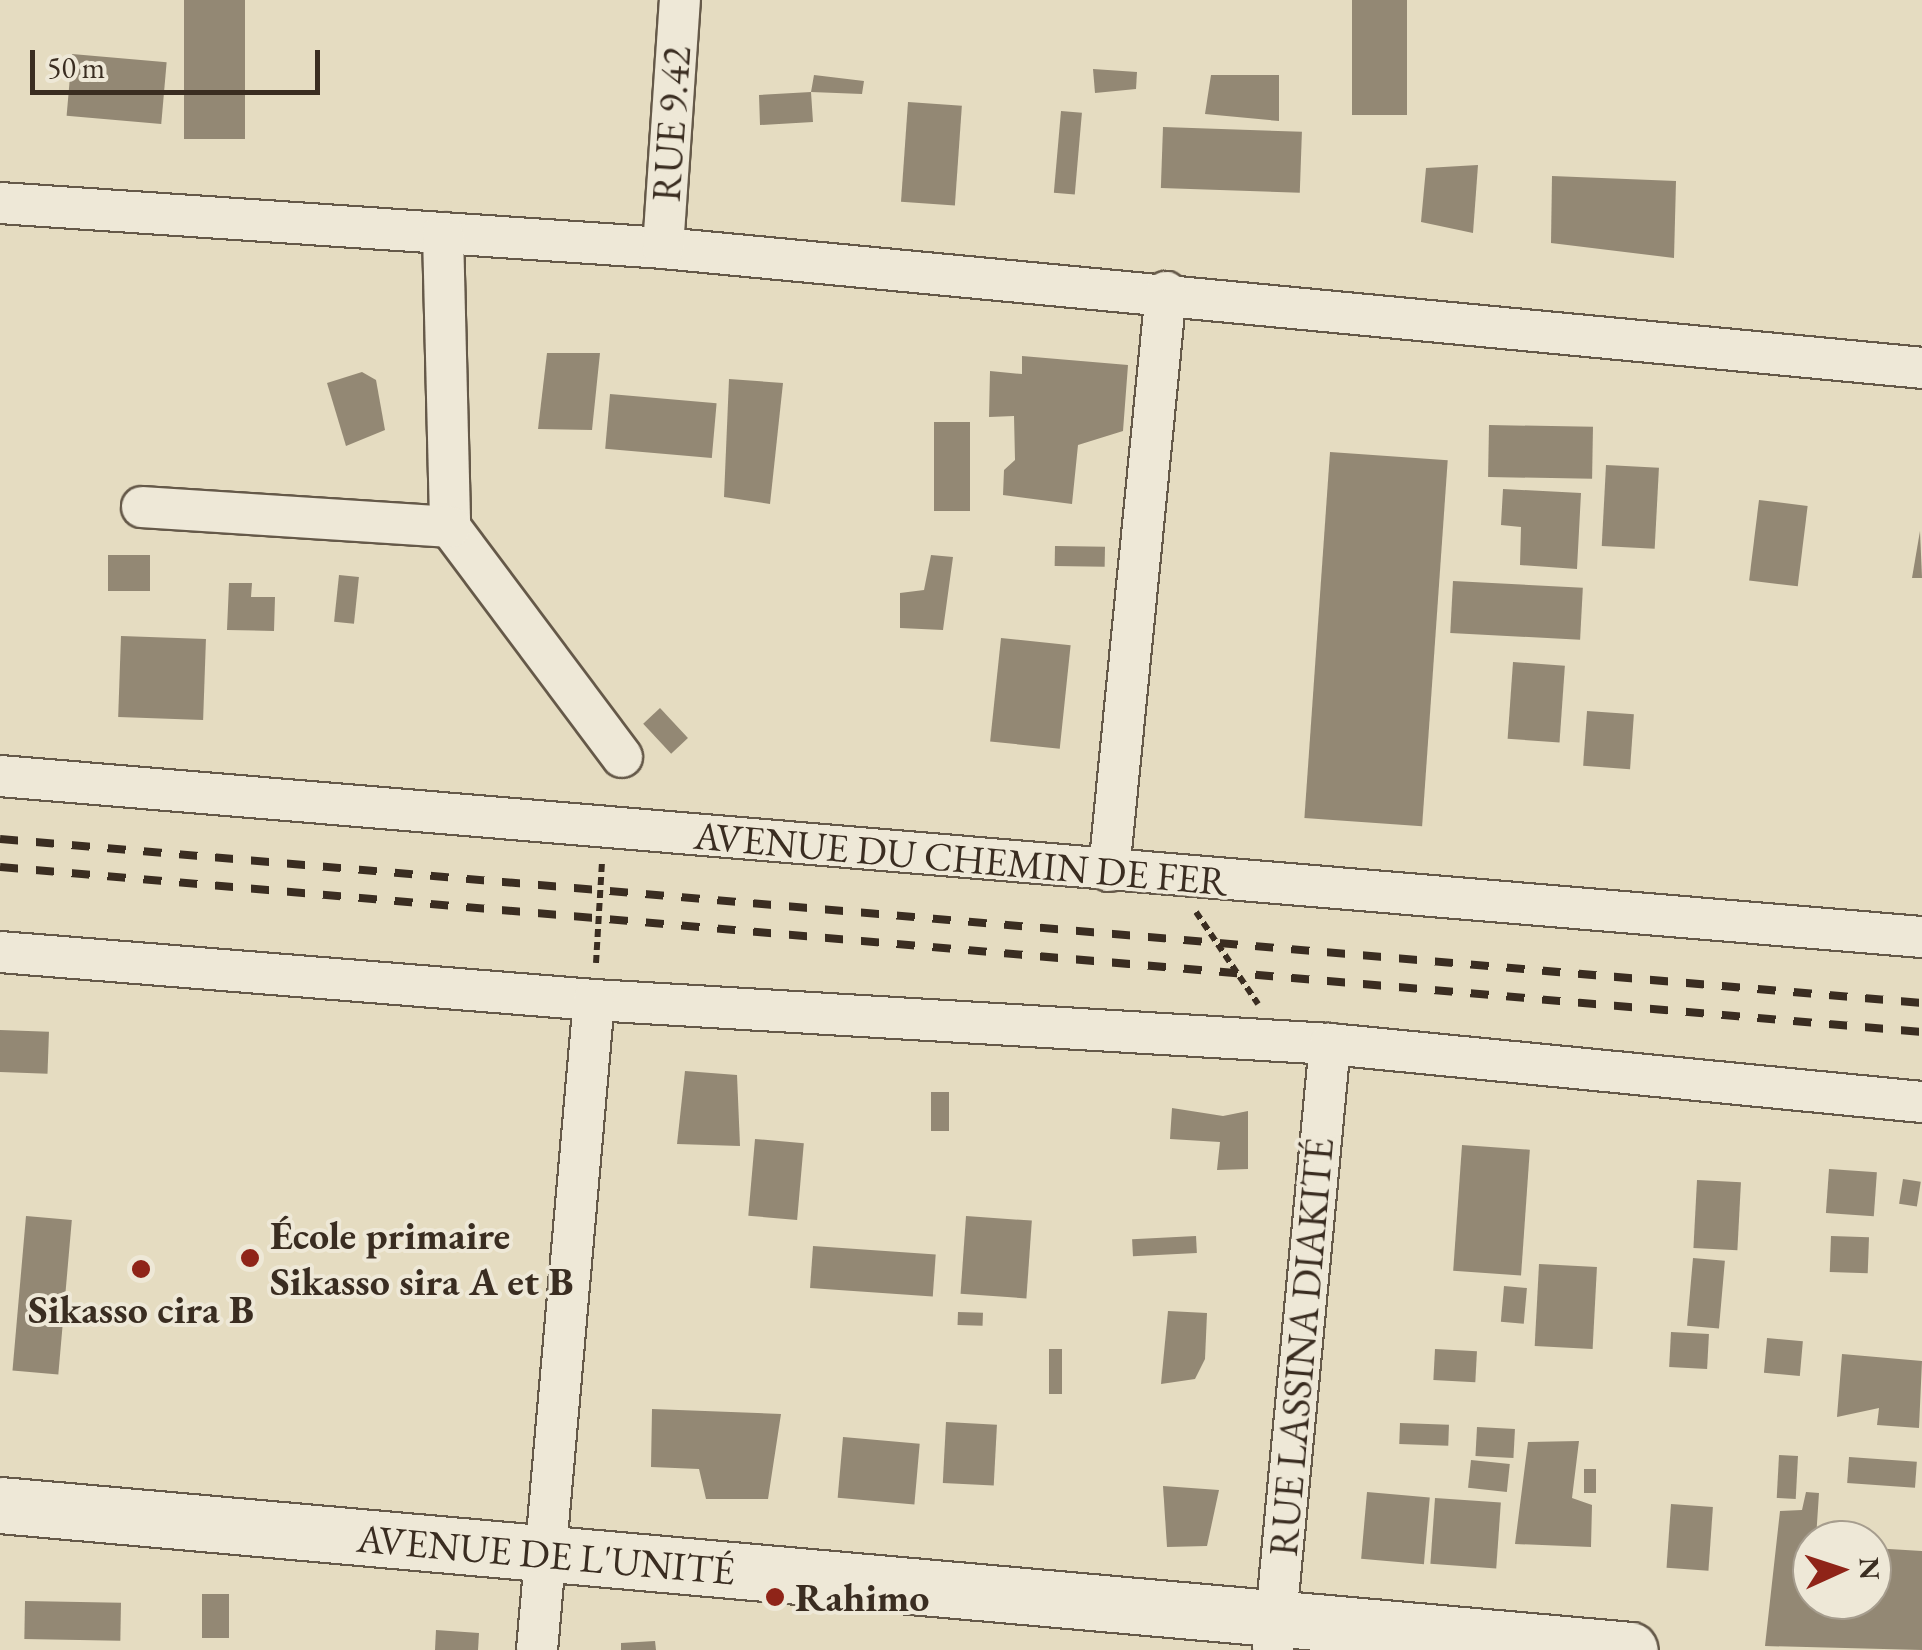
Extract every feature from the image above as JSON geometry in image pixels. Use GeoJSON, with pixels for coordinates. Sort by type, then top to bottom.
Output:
{"type":"FeatureCollection","features":[{"type":"Feature","properties":{"kind":"street","name":"RUE 9.42"},"geometry":{"type":"LineString","coordinates":[[663,248],[680,0]]}},
{"type":"Feature","properties":{"kind":"street"},"geometry":{"type":"LineString","coordinates":[[0,203],[663,248],[1166,292],[1922,368]]}},
{"type":"Feature","properties":{"kind":"street"},"geometry":{"type":"LineString","coordinates":[[443,232],[450,527],[622,756]]}},
{"type":"Feature","properties":{"kind":"street"},"geometry":{"type":"LineString","coordinates":[[1109,872],[1166,292]]}},
{"type":"Feature","properties":{"kind":"street"},"geometry":{"type":"LineString","coordinates":[[142,508],[450,527]]}},
{"type":"Feature","properties":{"kind":"street","name":"AVENUE DU CHEMIN DE FER"},"geometry":{"type":"LineString","coordinates":[[0,776],[1109,872],[1922,936]]}},
{"type":"Feature","properties":{"kind":"street"},"geometry":{"type":"LineString","coordinates":[[0,952],[594,1000],[1330,1044],[1922,1102]]}},
{"type":"Feature","properties":{"kind":"street"},"geometry":{"type":"LineString","coordinates":[[538,1650],[594,1000]]}},
{"type":"Feature","properties":{"kind":"street","name":"RUE LASSINA DIAKITÉ"},"geometry":{"type":"LineString","coordinates":[[1274,1636],[1330,1044]]}},
{"type":"Feature","properties":{"kind":"street","name":"AVENUE DE L'UNITÉ"},"geometry":{"type":"LineString","coordinates":[[0,1506],[546,1553],[1274,1636],[1630,1650]]}},
{"type":"Feature","properties":{"kind":"path"},"geometry":{"type":"LineString","coordinates":[[594,1000],[604,828]]}},
{"type":"Feature","properties":{"kind":"path"},"geometry":{"type":"LineString","coordinates":[[1184,878],[1200,922],[1257,995],[1264,1041]]}},
{"type":"Feature","properties":{"kind":"building"},"geometry":{"type":"Polygon","coordinates":[[[184,0],[245,0],[245,139],[184,139],[184,0]]]}},
{"type":"Feature","properties":{"kind":"building"},"geometry":{"type":"Polygon","coordinates":[[[1352,0],[1407,0],[1407,115],[1352,115],[1352,0]]]}},
{"type":"Feature","properties":{"kind":"building"},"geometry":{"type":"Polygon","coordinates":[[[72,54],[167,62],[161,124],[67,116],[72,54]]]}},
{"type":"Feature","properties":{"kind":"building"},"geometry":{"type":"Polygon","coordinates":[[[1093,69],[1137,72],[1136,89],[1095,93],[1093,69]]]}},
{"type":"Feature","properties":{"kind":"building"},"geometry":{"type":"Polygon","coordinates":[[[814,75],[864,81],[862,94],[811,92],[814,75]]]}},
{"type":"Feature","properties":{"kind":"building"},"geometry":{"type":"Polygon","coordinates":[[[1211,75],[1279,75],[1279,121],[1205,114],[1211,75]]]}},
{"type":"Feature","properties":{"kind":"building"},"geometry":{"type":"Polygon","coordinates":[[[811,92],[813,122],[760,125],[759,95],[811,92]]]}},
{"type":"Feature","properties":{"kind":"building"},"geometry":{"type":"Polygon","coordinates":[[[908,102],[962,106],[955,206],[901,202],[908,102]]]}},
{"type":"Feature","properties":{"kind":"building"},"geometry":{"type":"Polygon","coordinates":[[[1061,111],[1082,113],[1075,195],[1054,193],[1061,111]]]}},
{"type":"Feature","properties":{"kind":"building"},"geometry":{"type":"Polygon","coordinates":[[[1163,127],[1302,132],[1300,193],[1161,188],[1163,127]]]}},
{"type":"Feature","properties":{"kind":"building"},"geometry":{"type":"Polygon","coordinates":[[[1478,165],[1473,233],[1421,222],[1426,168],[1478,165]]]}},
{"type":"Feature","properties":{"kind":"building"},"geometry":{"type":"Polygon","coordinates":[[[1552,176],[1676,181],[1674,258],[1551,243],[1552,176]]]}},
{"type":"Feature","properties":{"kind":"building"},"geometry":{"type":"Polygon","coordinates":[[[547,353],[600,353],[592,430],[538,429],[547,353]]]}},
{"type":"Feature","properties":{"kind":"building"},"geometry":{"type":"Polygon","coordinates":[[[1022,356],[1128,365],[1123,431],[1078,445],[1072,504],[1003,495],[1004,470],[1015,460],[1014,416],[989,417],[990,371],[1022,374],[1022,356]]]}},
{"type":"Feature","properties":{"kind":"building"},"geometry":{"type":"Polygon","coordinates":[[[362,372],[376,380],[385,430],[346,446],[327,383],[362,372]]]}},
{"type":"Feature","properties":{"kind":"building"},"geometry":{"type":"Polygon","coordinates":[[[729,379],[783,383],[770,504],[724,497],[729,379]]]}},
{"type":"Feature","properties":{"kind":"building"},"geometry":{"type":"Polygon","coordinates":[[[610,394],[717,403],[712,458],[605,449],[610,394]]]}},
{"type":"Feature","properties":{"kind":"building"},"geometry":{"type":"Polygon","coordinates":[[[934,422],[970,422],[970,511],[934,511],[934,422]]]}},
{"type":"Feature","properties":{"kind":"building"},"geometry":{"type":"Polygon","coordinates":[[[1489,425],[1593,427],[1592,479],[1488,477],[1489,425]]]}},
{"type":"Feature","properties":{"kind":"building"},"geometry":{"type":"Polygon","coordinates":[[[1330,452],[1448,460],[1422,826],[1304,818],[1330,452]]]}},
{"type":"Feature","properties":{"kind":"building"},"geometry":{"type":"Polygon","coordinates":[[[1606,465],[1659,468],[1655,549],[1602,546],[1606,465]]]}},
{"type":"Feature","properties":{"kind":"building"},"geometry":{"type":"Polygon","coordinates":[[[1503,489],[1581,493],[1577,569],[1520,565],[1521,527],[1501,525],[1503,489]]]}},
{"type":"Feature","properties":{"kind":"building"},"geometry":{"type":"Polygon","coordinates":[[[1759,500],[1808,506],[1798,586],[1749,580],[1759,500]]]}},
{"type":"Feature","properties":{"kind":"building"},"geometry":{"type":"Polygon","coordinates":[[[1920,531],[1922,578],[1912,578],[1920,531]]]}},
{"type":"Feature","properties":{"kind":"building"},"geometry":{"type":"Polygon","coordinates":[[[1055,546],[1105,547],[1105,567],[1055,566],[1055,546]]]}},
{"type":"Feature","properties":{"kind":"building"},"geometry":{"type":"Polygon","coordinates":[[[108,555],[150,555],[150,591],[108,591],[108,555]]]}},
{"type":"Feature","properties":{"kind":"building"},"geometry":{"type":"Polygon","coordinates":[[[931,555],[953,557],[943,630],[900,628],[900,593],[924,590],[931,555]]]}},
{"type":"Feature","properties":{"kind":"building"},"geometry":{"type":"Polygon","coordinates":[[[339,575],[359,577],[354,624],[334,622],[339,575]]]}},
{"type":"Feature","properties":{"kind":"building"},"geometry":{"type":"Polygon","coordinates":[[[1453,581],[1583,588],[1580,640],[1450,633],[1453,581]]]}},
{"type":"Feature","properties":{"kind":"building"},"geometry":{"type":"Polygon","coordinates":[[[229,583],[252,583],[251,597],[275,597],[274,631],[227,630],[229,583]]]}},
{"type":"Feature","properties":{"kind":"building"},"geometry":{"type":"Polygon","coordinates":[[[121,636],[206,639],[203,720],[118,717],[121,636]]]}},
{"type":"Feature","properties":{"kind":"building"},"geometry":{"type":"Polygon","coordinates":[[[1001,638],[1071,645],[1060,749],[990,741],[1001,638]]]}},
{"type":"Feature","properties":{"kind":"building"},"geometry":{"type":"Polygon","coordinates":[[[1513,662],[1565,666],[1560,742],[1508,739],[1513,662]]]}},
{"type":"Feature","properties":{"kind":"building"},"geometry":{"type":"Polygon","coordinates":[[[660,708],[688,738],[671,754],[643,724],[660,708]]]}},
{"type":"Feature","properties":{"kind":"building"},"geometry":{"type":"Polygon","coordinates":[[[1587,711],[1634,714],[1630,769],[1583,766],[1587,711]]]}},
{"type":"Feature","properties":{"kind":"building"},"geometry":{"type":"Polygon","coordinates":[[[0,1030],[49,1032],[48,1074],[0,1072],[0,1030]]]}},
{"type":"Feature","properties":{"kind":"building"},"geometry":{"type":"Polygon","coordinates":[[[685,1071],[737,1075],[740,1146],[677,1144],[685,1071]]]}},
{"type":"Feature","properties":{"kind":"building"},"geometry":{"type":"Polygon","coordinates":[[[931,1092],[949,1092],[949,1131],[931,1131],[931,1092]]]}},
{"type":"Feature","properties":{"kind":"building"},"geometry":{"type":"Polygon","coordinates":[[[1172,1108],[1223,1116],[1248,1111],[1248,1169],[1217,1170],[1220,1142],[1170,1139],[1172,1108]]]}},
{"type":"Feature","properties":{"kind":"building"},"geometry":{"type":"Polygon","coordinates":[[[755,1139],[804,1143],[797,1220],[748,1216],[755,1139]]]}},
{"type":"Feature","properties":{"kind":"building"},"geometry":{"type":"Polygon","coordinates":[[[1462,1145],[1530,1150],[1521,1275],[1453,1271],[1462,1145]]]}},
{"type":"Feature","properties":{"kind":"building"},"geometry":{"type":"Polygon","coordinates":[[[1829,1169],[1877,1172],[1874,1216],[1826,1213],[1829,1169]]]}},
{"type":"Feature","properties":{"kind":"building"},"geometry":{"type":"Polygon","coordinates":[[[1903,1179],[1921,1182],[1917,1207],[1899,1204],[1903,1179]]]}},
{"type":"Feature","properties":{"kind":"building"},"geometry":{"type":"Polygon","coordinates":[[[1697,1180],[1741,1182],[1737,1250],[1693,1248],[1697,1180]]]}},
{"type":"Feature","properties":{"kind":"building"},"geometry":{"type":"Polygon","coordinates":[[[26,1216],[72,1220],[58,1374],[12,1370],[26,1216]]]}},
{"type":"Feature","properties":{"kind":"building"},"geometry":{"type":"Polygon","coordinates":[[[966,1216],[1032,1221],[1026,1298],[961,1294],[966,1216]]]}},
{"type":"Feature","properties":{"kind":"building"},"geometry":{"type":"Polygon","coordinates":[[[1196,1236],[1197,1253],[1133,1256],[1132,1239],[1196,1236]]]}},
{"type":"Feature","properties":{"kind":"building"},"geometry":{"type":"Polygon","coordinates":[[[1831,1236],[1869,1237],[1868,1273],[1830,1272],[1831,1236]]]}},
{"type":"Feature","properties":{"kind":"building"},"geometry":{"type":"Polygon","coordinates":[[[813,1246],[936,1255],[933,1296],[810,1288],[813,1246]]]}},
{"type":"Feature","properties":{"kind":"building"},"geometry":{"type":"Polygon","coordinates":[[[1693,1258],[1725,1261],[1719,1329],[1687,1326],[1693,1258]]]}},
{"type":"Feature","properties":{"kind":"building"},"geometry":{"type":"Polygon","coordinates":[[[1539,1264],[1597,1267],[1593,1349],[1535,1346],[1539,1264]]]}},
{"type":"Feature","properties":{"kind":"building"},"geometry":{"type":"Polygon","coordinates":[[[1504,1286],[1527,1288],[1524,1324],[1501,1322],[1504,1286]]]}},
{"type":"Feature","properties":{"kind":"building"},"geometry":{"type":"Polygon","coordinates":[[[1168,1311],[1207,1313],[1205,1359],[1195,1379],[1161,1384],[1168,1311]]]}},
{"type":"Feature","properties":{"kind":"building"},"geometry":{"type":"Polygon","coordinates":[[[958,1312],[983,1313],[983,1326],[958,1325],[958,1312]]]}},
{"type":"Feature","properties":{"kind":"building"},"geometry":{"type":"Polygon","coordinates":[[[1671,1332],[1709,1334],[1707,1369],[1669,1367],[1671,1332]]]}},
{"type":"Feature","properties":{"kind":"building"},"geometry":{"type":"Polygon","coordinates":[[[1767,1338],[1803,1341],[1800,1376],[1764,1373],[1767,1338]]]}},
{"type":"Feature","properties":{"kind":"building"},"geometry":{"type":"Polygon","coordinates":[[[1049,1349],[1062,1349],[1062,1394],[1049,1394],[1049,1349]]]}},
{"type":"Feature","properties":{"kind":"building"},"geometry":{"type":"Polygon","coordinates":[[[1435,1349],[1477,1351],[1475,1382],[1433,1380],[1435,1349]]]}},
{"type":"Feature","properties":{"kind":"building"},"geometry":{"type":"Polygon","coordinates":[[[1842,1354],[1922,1361],[1919,1428],[1877,1425],[1879,1408],[1837,1417],[1842,1354]]]}},
{"type":"Feature","properties":{"kind":"building"},"geometry":{"type":"Polygon","coordinates":[[[652,1409],[781,1414],[768,1499],[706,1499],[699,1469],[651,1467],[652,1409]]]}},
{"type":"Feature","properties":{"kind":"building"},"geometry":{"type":"Polygon","coordinates":[[[946,1422],[997,1425],[994,1486],[943,1483],[946,1422]]]}},
{"type":"Feature","properties":{"kind":"building"},"geometry":{"type":"Polygon","coordinates":[[[1400,1423],[1449,1425],[1448,1446],[1399,1444],[1400,1423]]]}},
{"type":"Feature","properties":{"kind":"building"},"geometry":{"type":"Polygon","coordinates":[[[1477,1427],[1515,1429],[1513,1458],[1475,1456],[1477,1427]]]}},
{"type":"Feature","properties":{"kind":"building"},"geometry":{"type":"Polygon","coordinates":[[[843,1437],[920,1444],[914,1504],[838,1498],[843,1437]]]}},
{"type":"Feature","properties":{"kind":"building"},"geometry":{"type":"Polygon","coordinates":[[[1579,1441],[1572,1498],[1592,1505],[1591,1547],[1515,1544],[1528,1442],[1579,1441]]]}},
{"type":"Feature","properties":{"kind":"building"},"geometry":{"type":"Polygon","coordinates":[[[1779,1455],[1798,1456],[1796,1499],[1777,1498],[1779,1455]]]}},
{"type":"Feature","properties":{"kind":"building"},"geometry":{"type":"Polygon","coordinates":[[[1849,1457],[1917,1462],[1915,1488],[1847,1483],[1849,1457]]]}},
{"type":"Feature","properties":{"kind":"building"},"geometry":{"type":"Polygon","coordinates":[[[1471,1460],[1510,1464],[1507,1492],[1468,1488],[1471,1460]]]}},
{"type":"Feature","properties":{"kind":"building"},"geometry":{"type":"Polygon","coordinates":[[[1584,1469],[1596,1469],[1596,1493],[1584,1493],[1584,1469]]]}},
{"type":"Feature","properties":{"kind":"building"},"geometry":{"type":"Polygon","coordinates":[[[1163,1486],[1219,1490],[1207,1546],[1167,1547],[1163,1486]]]}},
{"type":"Feature","properties":{"kind":"building"},"geometry":{"type":"Polygon","coordinates":[[[1367,1492],[1430,1497],[1424,1564],[1361,1559],[1367,1492]]]}},
{"type":"Feature","properties":{"kind":"building"},"geometry":{"type":"Polygon","coordinates":[[[1806,1492],[1819,1493],[1817,1520],[1792,1520],[1792,1620],[1892,1620],[1892,1549],[1922,1551],[1922,1650],[1765,1646],[1780,1511],[1802,1510],[1806,1492]]]}},
{"type":"Feature","properties":{"kind":"building"},"geometry":{"type":"Polygon","coordinates":[[[1435,1498],[1501,1503],[1496,1568],[1430,1564],[1435,1498]]]}},
{"type":"Feature","properties":{"kind":"building"},"geometry":{"type":"Polygon","coordinates":[[[1671,1504],[1713,1507],[1708,1571],[1667,1568],[1671,1504]]]}},
{"type":"Feature","properties":{"kind":"building"},"geometry":{"type":"Polygon","coordinates":[[[202,1594],[229,1594],[229,1638],[202,1638],[202,1594]]]}},
{"type":"Feature","properties":{"kind":"building"},"geometry":{"type":"Polygon","coordinates":[[[25,1601],[121,1603],[120,1641],[24,1639],[25,1601]]]}},
{"type":"Feature","properties":{"kind":"building"},"geometry":{"type":"Polygon","coordinates":[[[436,1630],[479,1633],[478,1650],[435,1650],[436,1630]]]}},
{"type":"Feature","properties":{"kind":"building"},"geometry":{"type":"Polygon","coordinates":[[[655,1641],[656,1650],[621,1650],[621,1643],[655,1641]]]}},
{"type":"Feature","properties":{"kind":"railway"},"geometry":{"type":"LineString","coordinates":[[0,839],[1922,1003]]}},
{"type":"Feature","properties":{"kind":"railway"},"geometry":{"type":"LineString","coordinates":[[0,867],[1922,1032]]}},
{"type":"Feature","properties":{"kind":"place","name":"École primaire Sikasso sira A et B"},"geometry":{"type":"Point","coordinates":[250,1258]}},
{"type":"Feature","properties":{"kind":"place","name":"Sikasso cira B"},"geometry":{"type":"Point","coordinates":[141,1269]}},
{"type":"Feature","properties":{"kind":"place","name":"Rahimo"},"geometry":{"type":"Point","coordinates":[775,1597]}}]}
